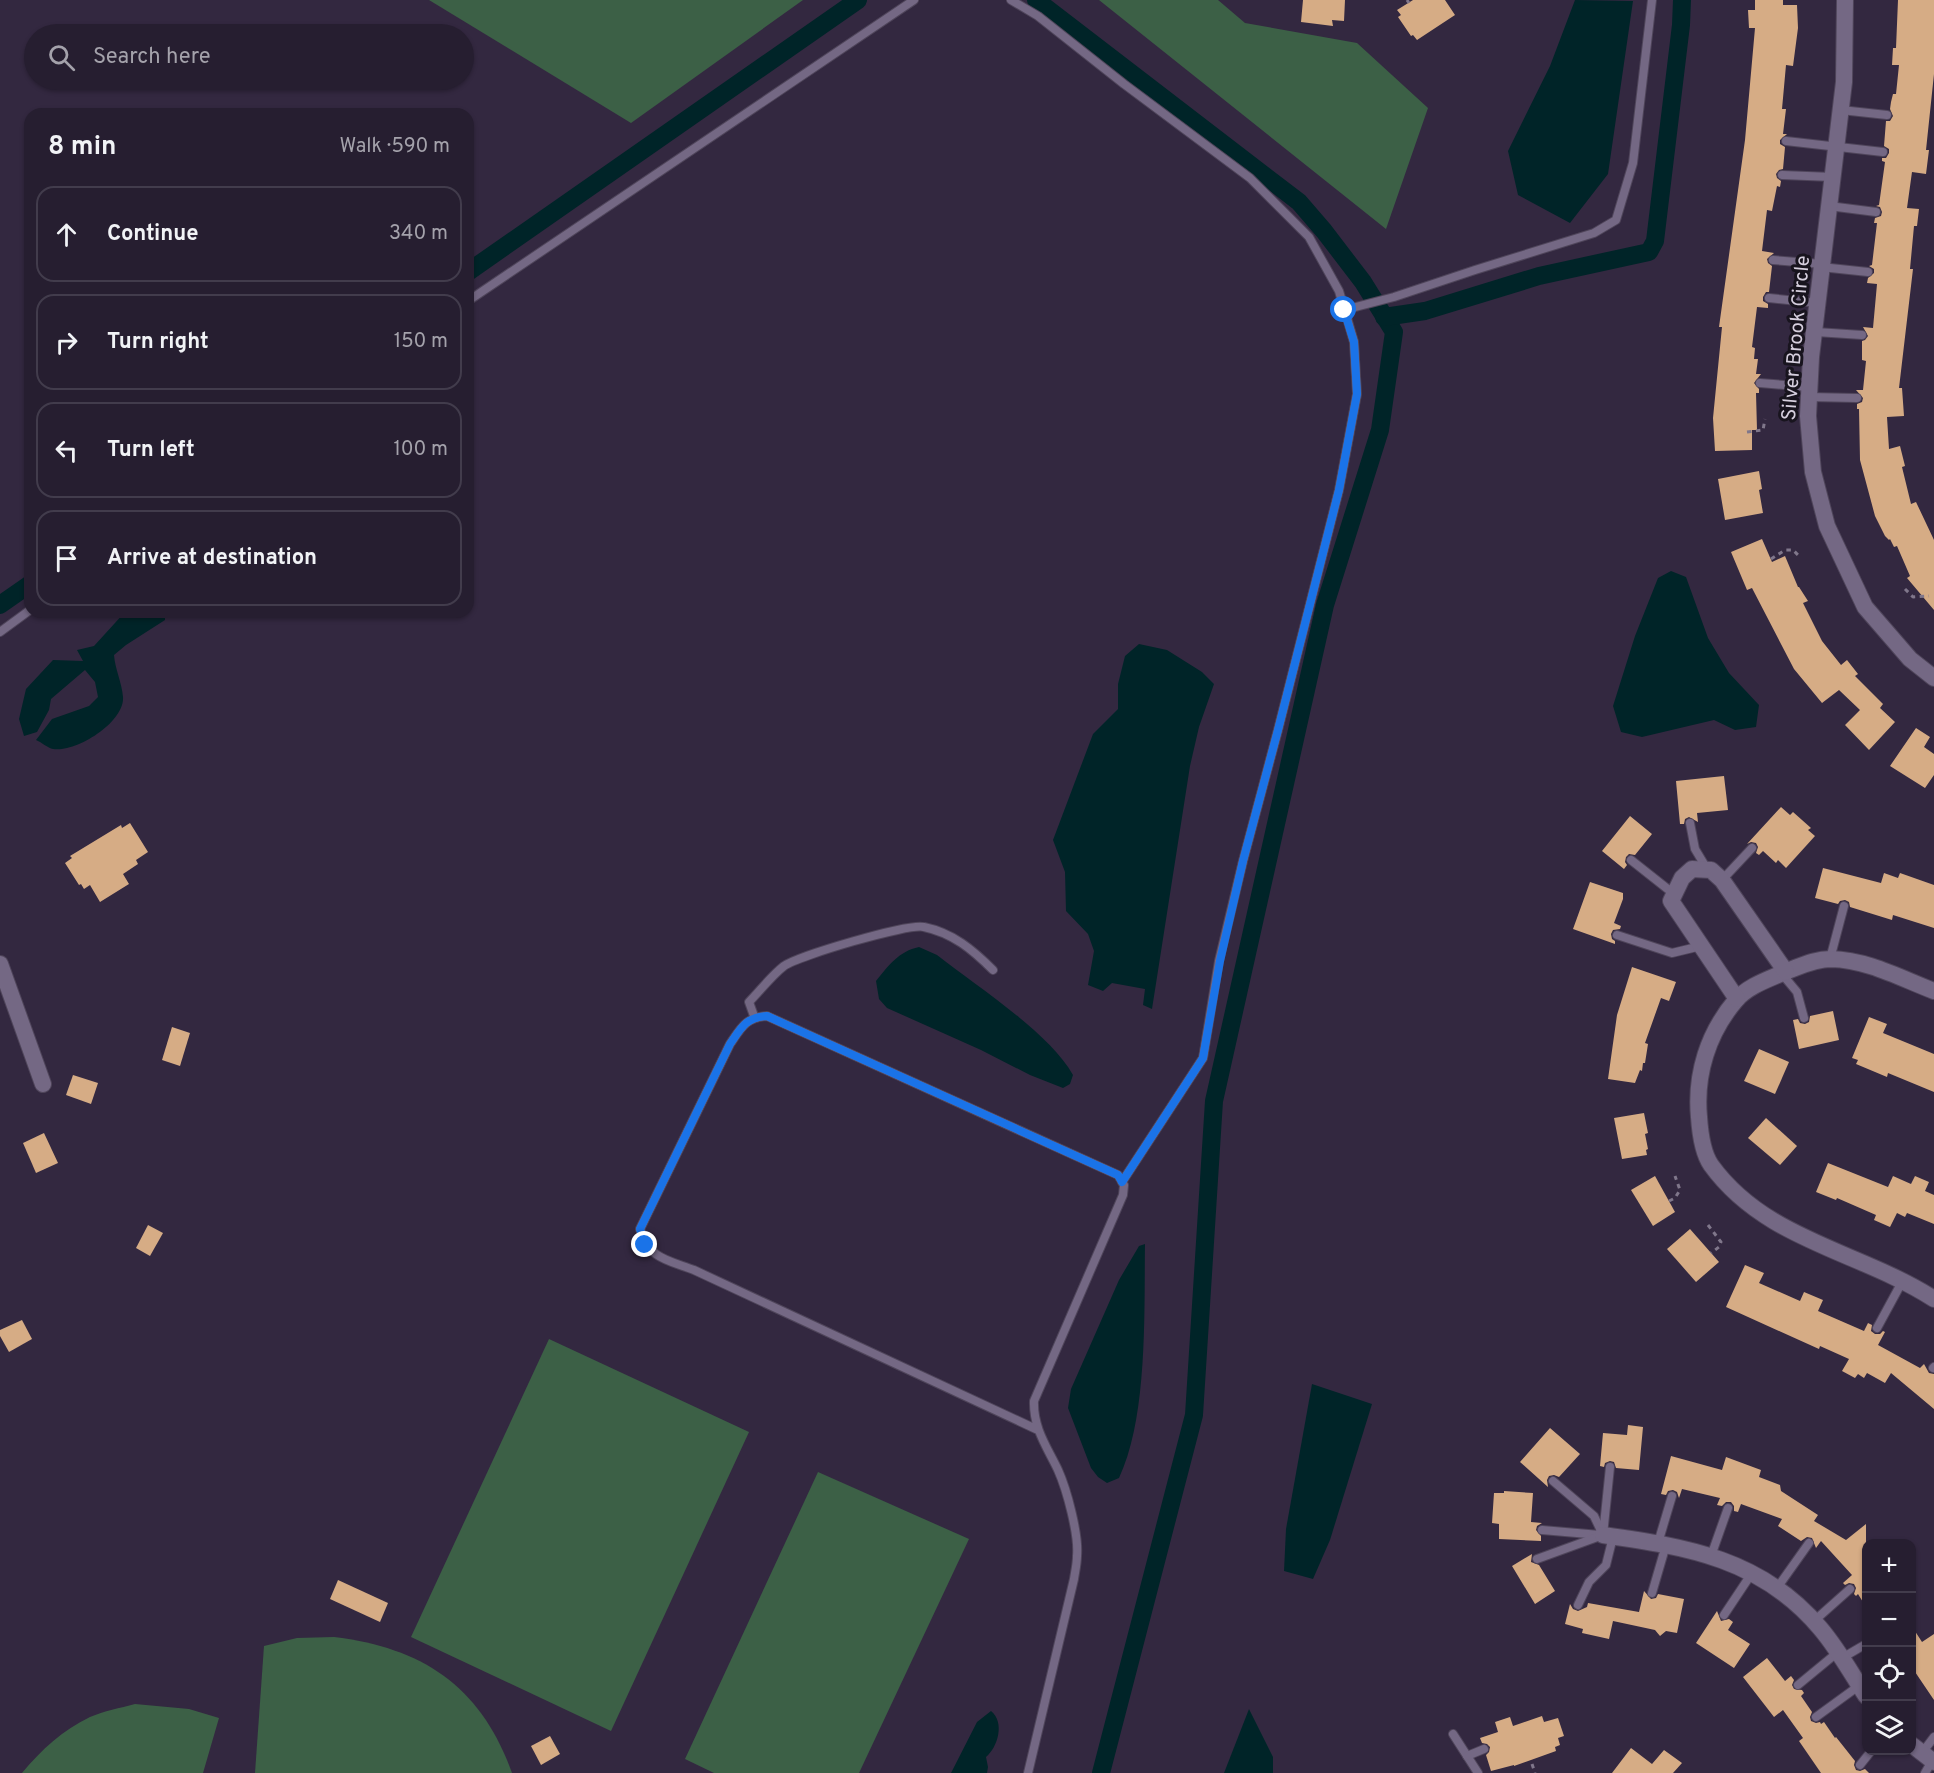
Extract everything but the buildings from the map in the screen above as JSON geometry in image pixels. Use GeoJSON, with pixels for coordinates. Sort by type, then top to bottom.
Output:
{"type":"FeatureCollection","features":[{"type":"Feature","properties":{"kind":"street","name":"Silver Brook Circle"},"geometry":{"type":"LineString","coordinates":[[1845,0],[1844,82],[1821,266],[1809,392],[1808,416],[1813,472],[1827,526],[1865,607],[1910,659],[1934,678]]}},
{"type":"Feature","properties":{"kind":"street"},"geometry":{"type":"LineString","coordinates":[[1737,999],[1671,901],[1682,878],[1692,869],[1711,870],[1722,880],[1784,973]]}},
{"type":"Feature","properties":{"kind":"street"},"geometry":{"type":"LineString","coordinates":[[1934,991],[1867,963],[1830,959],[1813,961],[1760,982],[1737,999],[1712,1035],[1702,1060],[1697,1096],[1700,1134],[1710,1163],[1734,1192],[1772,1222],[1934,1299]]}},
{"type":"Feature","properties":{"kind":"street"},"geometry":{"type":"LineString","coordinates":[[0,964],[43,1084]]}},
{"type":"Feature","properties":{"kind":"street"},"geometry":{"type":"LineString","coordinates":[[1608,1536],[1662,1544],[1711,1556],[1752,1573],[1777,1588],[1814,1621],[1862,1687]]}},
{"type":"Feature","properties":{"kind":"lane"},"geometry":{"type":"LineString","coordinates":[[474,297],[914,0]]}},
{"type":"Feature","properties":{"kind":"lane"},"geometry":{"type":"LineString","coordinates":[[1011,0],[1038,16],[1124,84],[1250,178],[1309,237],[1339,291],[1354,342],[1357,394],[1339,490],[1243,861],[1220,961],[1203,1058],[1122,1182]]}},
{"type":"Feature","properties":{"kind":"lane"},"geometry":{"type":"LineString","coordinates":[[1345,309],[1394,297],[1594,233],[1616,220],[1633,163],[1652,0]]}},
{"type":"Feature","properties":{"kind":"lane"},"geometry":{"type":"LineString","coordinates":[[1841,110],[1887,115]]}},
{"type":"Feature","properties":{"kind":"lane"},"geometry":{"type":"LineString","coordinates":[[1786,141],[1883,152]]}},
{"type":"Feature","properties":{"kind":"lane"},"geometry":{"type":"LineString","coordinates":[[1782,175],[1832,177]]}},
{"type":"Feature","properties":{"kind":"lane"},"geometry":{"type":"LineString","coordinates":[[1829,206],[1876,212]]}},
{"type":"Feature","properties":{"kind":"lane"},"geometry":{"type":"LineString","coordinates":[[1773,260],[1868,272]]}},
{"type":"Feature","properties":{"kind":"lane"},"geometry":{"type":"LineString","coordinates":[[1769,298],[1817,303]]}},
{"type":"Feature","properties":{"kind":"lane"},"geometry":{"type":"LineString","coordinates":[[1816,332],[1862,335]]}},
{"type":"Feature","properties":{"kind":"lane"},"geometry":{"type":"LineString","coordinates":[[1760,383],[1857,399]]}},
{"type":"Feature","properties":{"kind":"lane"},"geometry":{"type":"LineString","coordinates":[[0,632],[24,614]]}},
{"type":"Feature","properties":{"kind":"lane"},"geometry":{"type":"LineString","coordinates":[[1690,823],[1695,849],[1707,869]]}},
{"type":"Feature","properties":{"kind":"lane"},"geometry":{"type":"LineString","coordinates":[[1722,880],[1752,848]]}},
{"type":"Feature","properties":{"kind":"lane"},"geometry":{"type":"LineString","coordinates":[[1631,860],[1674,894]]}},
{"type":"Feature","properties":{"kind":"lane"},"geometry":{"type":"LineString","coordinates":[[1830,959],[1844,906]]}},
{"type":"Feature","properties":{"kind":"lane"},"geometry":{"type":"LineString","coordinates":[[754,1016],[749,1002],[785,965],[860,938],[922,926],[942,933],[970,948],[993,970]]}},
{"type":"Feature","properties":{"kind":"lane"},"geometry":{"type":"LineString","coordinates":[[1617,935],[1672,953],[1701,946]]}},
{"type":"Feature","properties":{"kind":"lane"},"geometry":{"type":"LineString","coordinates":[[1784,973],[1797,992],[1804,1018]]}},
{"type":"Feature","properties":{"kind":"lane"},"geometry":{"type":"LineString","coordinates":[[1028,1773],[1078,1554],[1070,1510],[1059,1473],[1038,1430],[1034,1401],[1123,1194],[1122,1182],[1118,1175],[767,1016],[754,1016],[730,1044],[640,1229],[645,1245],[660,1257],[694,1270],[1038,1430]]}},
{"type":"Feature","properties":{"kind":"lane"},"geometry":{"type":"LineString","coordinates":[[1877,1328],[1902,1282]]}},
{"type":"Feature","properties":{"kind":"lane"},"geometry":{"type":"LineString","coordinates":[[1578,1605],[1589,1582],[1606,1565],[1610,1467]]}},
{"type":"Feature","properties":{"kind":"lane"},"geometry":{"type":"LineString","coordinates":[[1553,1481],[1594,1516],[1608,1536]]}},
{"type":"Feature","properties":{"kind":"lane"},"geometry":{"type":"LineString","coordinates":[[1652,1593],[1672,1496]]}},
{"type":"Feature","properties":{"kind":"lane"},"geometry":{"type":"LineString","coordinates":[[1711,1556],[1728,1509]]}},
{"type":"Feature","properties":{"kind":"lane"},"geometry":{"type":"LineString","coordinates":[[1542,1530],[1608,1536]]}},
{"type":"Feature","properties":{"kind":"lane"},"geometry":{"type":"LineString","coordinates":[[1537,1558],[1608,1536]]}},
{"type":"Feature","properties":{"kind":"lane"},"geometry":{"type":"LineString","coordinates":[[1777,1588],[1809,1544]]}},
{"type":"Feature","properties":{"kind":"lane"},"geometry":{"type":"LineString","coordinates":[[1724,1615],[1752,1573]]}},
{"type":"Feature","properties":{"kind":"lane"},"geometry":{"type":"LineString","coordinates":[[1814,1621],[1850,1589]]}},
{"type":"Feature","properties":{"kind":"lane"},"geometry":{"type":"LineString","coordinates":[[1798,1685],[1840,1655],[1862,1646]]}},
{"type":"Feature","properties":{"kind":"lane"},"geometry":{"type":"LineString","coordinates":[[1816,1717],[1862,1691]]}},
{"type":"Feature","properties":{"kind":"lane"},"geometry":{"type":"LineString","coordinates":[[1453,1734],[1478,1773]]}},
{"type":"Feature","properties":{"kind":"lane"},"geometry":{"type":"LineString","coordinates":[[1925,1759],[1934,1737]]}},
{"type":"Feature","properties":{"kind":"lane"},"geometry":{"type":"LineString","coordinates":[[1467,1756],[1484,1749]]}},
{"type":"Feature","properties":{"kind":"lane"},"geometry":{"type":"LineString","coordinates":[[1860,1765],[1868,1755]]}},
{"type":"Feature","properties":{"kind":"path"},"geometry":{"type":"LineString","coordinates":[[1747,432],[1763,430],[1765,419]]}},
{"type":"Feature","properties":{"kind":"path"},"geometry":{"type":"LineString","coordinates":[[1771,559],[1785,550],[1793,550],[1801,558]]}},
{"type":"Feature","properties":{"kind":"path"},"geometry":{"type":"LineString","coordinates":[[1905,589],[1912,597],[1929,596]]}},
{"type":"Feature","properties":{"kind":"path"},"geometry":{"type":"LineString","coordinates":[[1669,1201],[1675,1198],[1680,1190],[1675,1176]]}},
{"type":"Feature","properties":{"kind":"path"},"geometry":{"type":"LineString","coordinates":[[1708,1225],[1720,1242],[1719,1247],[1711,1253]]}},
{"type":"Feature","properties":{"kind":"path"},"geometry":{"type":"LineString","coordinates":[[1532,1764],[1535,1773]]}},
{"type":"Feature","properties":{"kind":"green space"},"geometry":{"type":"Polygon","coordinates":[[[429,0],[803,0],[631,123],[474,27],[474,24],[468,24],[429,0]]]}},
{"type":"Feature","properties":{"kind":"green space"},"geometry":{"type":"Polygon","coordinates":[[[1099,0],[1218,0],[1245,23],[1357,43],[1428,108],[1386,229],[1099,0]]]}},
{"type":"Feature","properties":{"kind":"green space"},"geometry":{"type":"Polygon","coordinates":[[[549,1339],[749,1432],[611,1731],[411,1637],[549,1339]]]}},
{"type":"Feature","properties":{"kind":"green space"},"geometry":{"type":"Polygon","coordinates":[[[818,1472],[969,1539],[859,1773],[714,1773],[685,1759],[818,1472]]]}},
{"type":"Feature","properties":{"kind":"green space"},"geometry":{"type":"Polygon","coordinates":[[[334,1637],[366,1642],[395,1651],[422,1662],[445,1677],[466,1695],[484,1717],[512,1773],[255,1773],[264,1646],[297,1638],[334,1637]]]}},
{"type":"Feature","properties":{"kind":"green space"},"geometry":{"type":"Polygon","coordinates":[[[135,1704],[189,1709],[219,1718],[203,1773],[22,1773],[53,1741],[80,1722],[101,1713],[135,1704]]]}},
{"type":"Feature","properties":{"kind":"shaded area"},"geometry":{"type":"Polygon","coordinates":[[[1575,0],[1633,1],[1608,174],[1570,223],[1518,195],[1508,151],[1550,66],[1575,0]]]}},
{"type":"Feature","properties":{"kind":"shaded area"},"geometry":{"type":"Polygon","coordinates":[[[1671,571],[1686,577],[1708,638],[1729,673],[1759,705],[1756,727],[1735,730],[1714,720],[1642,737],[1621,732],[1613,706],[1635,636],[1658,578],[1671,571]]]}},
{"type":"Feature","properties":{"kind":"shaded area"},"geometry":{"type":"Polygon","coordinates":[[[120,618],[165,618],[114,655],[123,697],[122,707],[108,725],[86,741],[63,749],[53,749],[36,740],[52,719],[89,706],[98,697],[95,682],[85,670],[51,699],[49,710],[37,732],[24,736],[19,719],[26,689],[53,660],[83,661],[77,650],[94,646],[120,618]]]}},
{"type":"Feature","properties":{"kind":"shaded area"},"geometry":{"type":"Polygon","coordinates":[[[1139,644],[1167,650],[1202,672],[1214,684],[1199,727],[1190,766],[1152,1009],[1143,1005],[1145,989],[1112,983],[1103,991],[1088,985],[1094,951],[1088,934],[1066,911],[1065,872],[1053,840],[1093,734],[1118,709],[1118,684],[1125,656],[1139,644]]]}},
{"type":"Feature","properties":{"kind":"shaded area"},"geometry":{"type":"Polygon","coordinates":[[[919,947],[937,955],[1030,1026],[1062,1059],[1073,1075],[1070,1084],[1063,1088],[1030,1075],[981,1050],[887,1008],[879,999],[876,981],[900,956],[919,947]]]}},
{"type":"Feature","properties":{"kind":"shaded area"},"geometry":{"type":"Polygon","coordinates":[[[1145,1244],[1144,1332],[1140,1395],[1128,1453],[1119,1478],[1107,1483],[1091,1468],[1068,1408],[1071,1389],[1119,1280],[1139,1246],[1145,1244]]]}},
{"type":"Feature","properties":{"kind":"shaded area"},"geometry":{"type":"Polygon","coordinates":[[[1312,1384],[1372,1404],[1330,1540],[1313,1579],[1284,1571],[1286,1529],[1312,1384]]]}},
{"type":"Feature","properties":{"kind":"shaded area"},"geometry":{"type":"Polygon","coordinates":[[[1249,1709],[1273,1757],[1273,1773],[1224,1773],[1249,1709]]]}},
{"type":"Feature","properties":{"kind":"shaded area"},"geometry":{"type":"Polygon","coordinates":[[[991,1711],[998,1721],[999,1728],[997,1741],[986,1757],[987,1773],[951,1773],[977,1722],[991,1711]]]}},
{"type":"Feature","properties":{"kind":"waterway"},"geometry":{"type":"LineString","coordinates":[[474,268],[858,0]]}},
{"type":"Feature","properties":{"kind":"waterway"},"geometry":{"type":"LineString","coordinates":[[1036,0],[1299,202],[1363,282],[1394,332],[1380,430],[1325,605],[1214,1101],[1194,1415],[1101,1773]]}},
{"type":"Feature","properties":{"kind":"waterway"},"geometry":{"type":"LineString","coordinates":[[1384,317],[1425,311],[1539,276],[1649,252],[1655,241],[1682,0]]}},
{"type":"Feature","properties":{"kind":"waterway"},"geometry":{"type":"LineString","coordinates":[[0,605],[24,588]]}},
{"type":"Feature","properties":{"kind":"route"},"geometry":{"type":"LineString","coordinates":[[645,1245],[640,1229],[730,1044],[754,1016],[767,1016],[1118,1175],[1122,1182],[1203,1058],[1220,961],[1243,861],[1339,490],[1357,394],[1354,342],[1344,310]]}}]}
